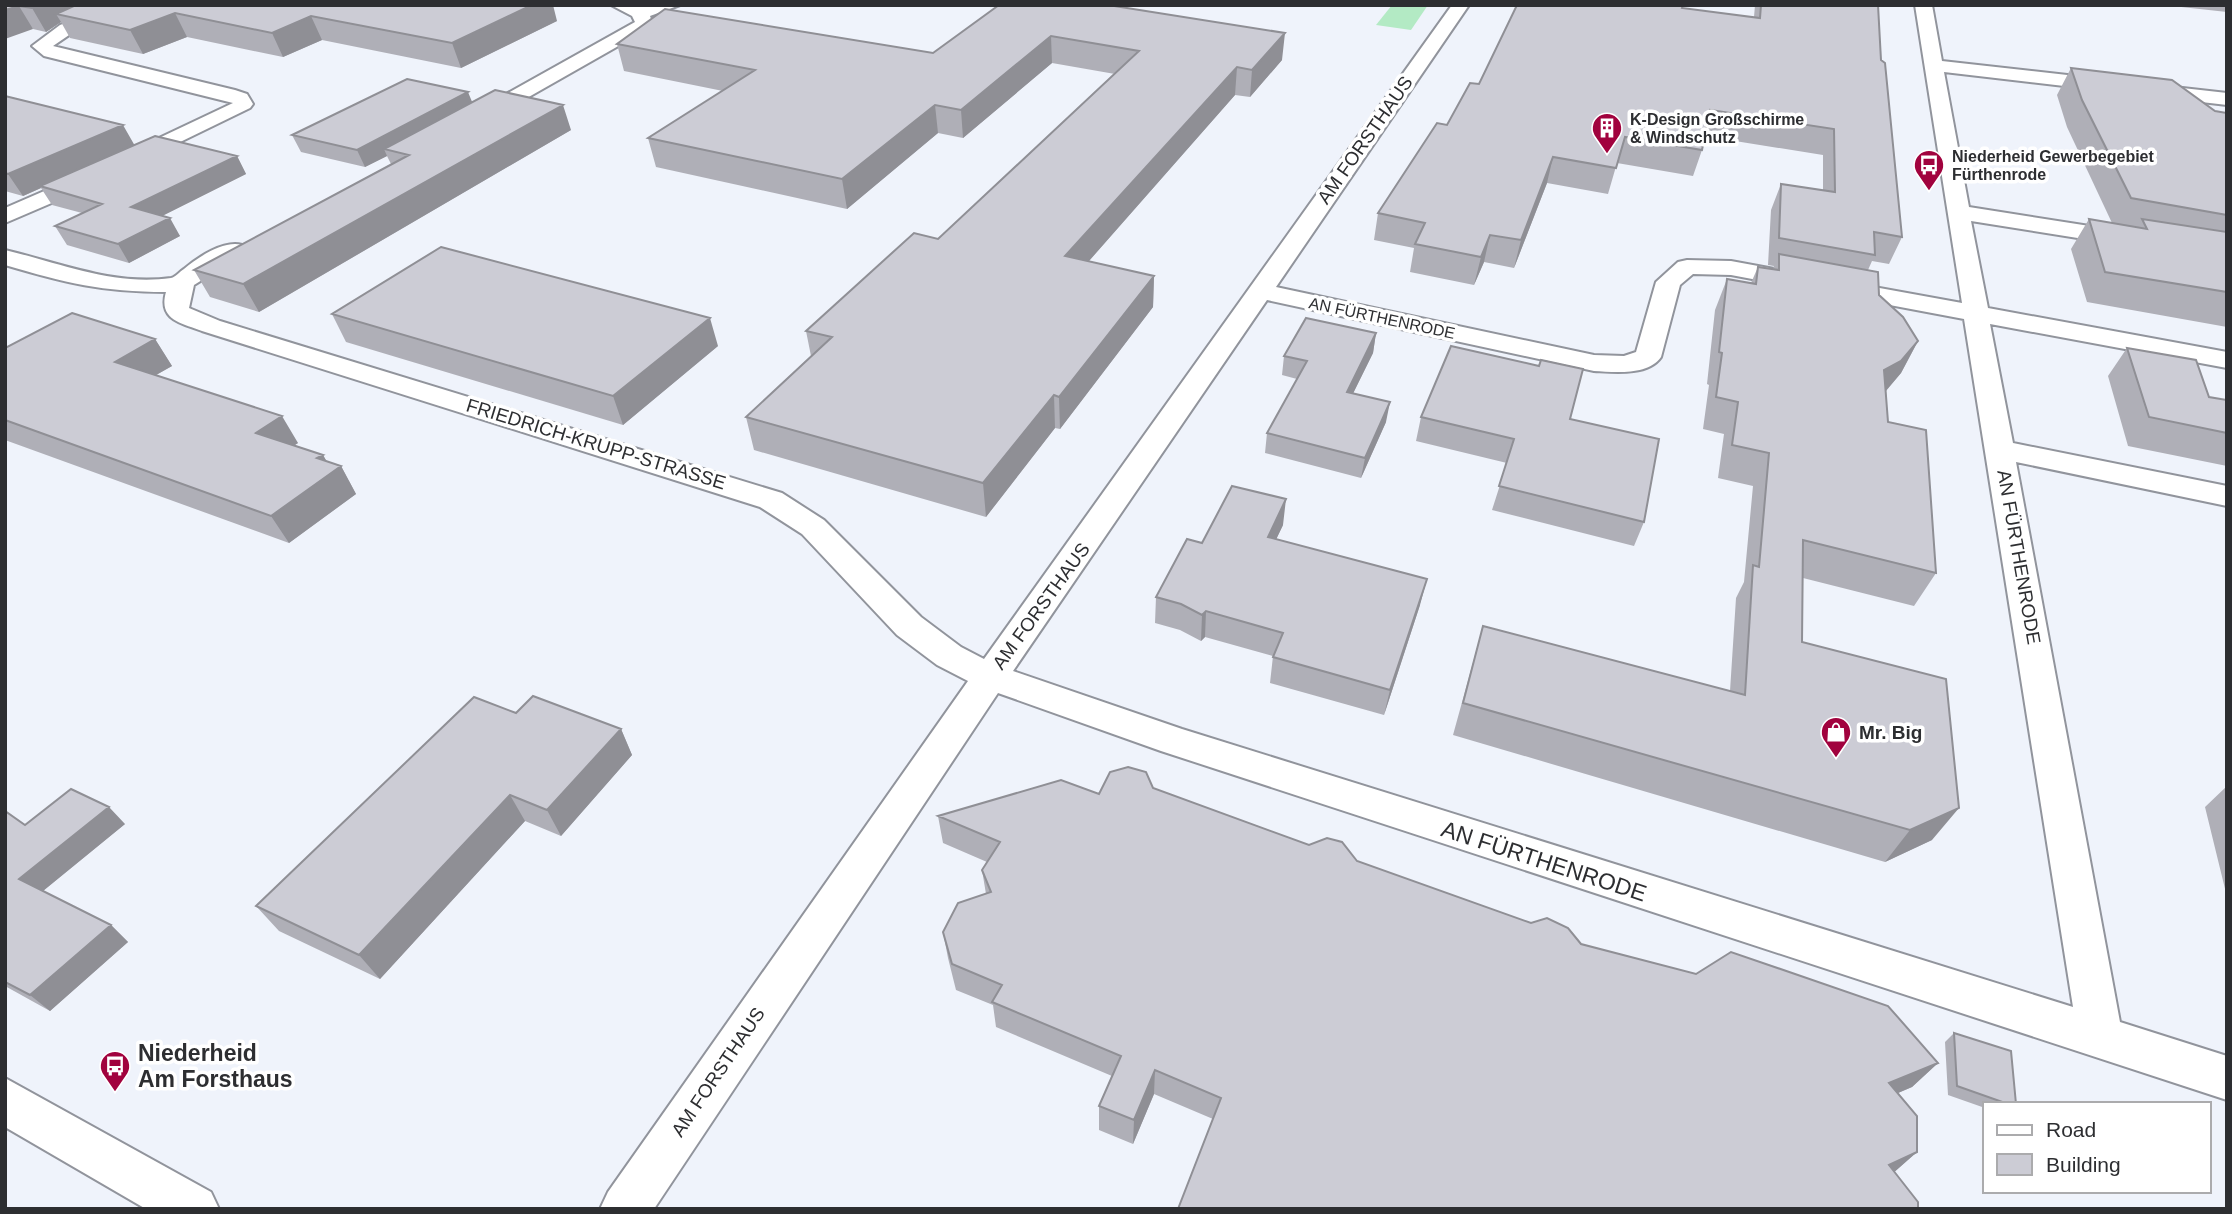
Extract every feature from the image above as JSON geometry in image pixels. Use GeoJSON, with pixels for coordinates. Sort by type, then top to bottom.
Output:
{"type":"FeatureCollection","features":[{"type":"Feature","properties":{"kind":"street"},"geometry":{"type":"LineString","coordinates":[[5,216],[216,120],[243,104],[240,98],[228,94],[50,52],[41,46],[66,29],[131,5]]}},
{"type":"Feature","properties":{"kind":"street"},"geometry":{"type":"LineString","coordinates":[[630,9],[672,5]]}},
{"type":"Feature","properties":{"kind":"street","name":"AM FORSTHAUS"},"geometry":{"type":"LineString","coordinates":[[625,1209],[990,677],[1461,5]]}},
{"type":"Feature","properties":{"kind":"street","name":"AN FÜRTHENRODE"},"geometry":{"type":"LineString","coordinates":[[1923,5],[1931,65],[1978,315],[2100,1037]]}},
{"type":"Feature","properties":{"kind":"street"},"geometry":{"type":"LineString","coordinates":[[455,131],[638,30],[644,24],[630,9]]}},
{"type":"Feature","properties":{"kind":"street"},"geometry":{"type":"LineString","coordinates":[[1931,65],[2227,99]]}},
{"type":"Feature","properties":{"kind":"street"},"geometry":{"type":"LineString","coordinates":[[1959,212],[2147,242]]}},
{"type":"Feature","properties":{"kind":"street"},"geometry":{"type":"LineString","coordinates":[[5,257],[78,279],[114,285],[179,285],[192,273],[253,240]]}},
{"type":"Feature","properties":{"kind":"street","name":"AN FÜRTHENRODE"},"geometry":{"type":"LineString","coordinates":[[1262,292],[1594,363],[1626,364],[1648,357],[1668,282],[1688,267],[1731,268],[2227,360]]}},
{"type":"Feature","properties":{"kind":"street","name":"FRIEDRICH-KRUPP-STRASSE"},"geometry":{"type":"LineString","coordinates":[[179,285],[175,299],[177,312],[211,326],[772,500],[813,527],[909,626],[949,656],[990,677]]}},
{"type":"Feature","properties":{"kind":"street","name":"AN FÜRTHENRODE"},"geometry":{"type":"LineString","coordinates":[[2001,450],[2227,496]]}},
{"type":"Feature","properties":{"kind":"street","name":"AN FÜRTHENRODE"},"geometry":{"type":"LineString","coordinates":[[990,677],[1187,746],[2227,1078]]}},
{"type":"Feature","properties":{"kind":"street"},"geometry":{"type":"LineString","coordinates":[[5,1101],[194,1209]]}},
{"type":"Feature","properties":{"kind":"green space"},"geometry":{"type":"Polygon","coordinates":[[[1392,5],[1428,5],[1411,30],[1376,25],[1392,5]]]}},
{"type":"Feature","properties":{"kind":"building"},"geometry":{"type":"Polygon","coordinates":[[[5,5],[36,5],[32,8],[19,6],[5,10],[5,5]]]}},
{"type":"Feature","properties":{"kind":"building"},"geometry":{"type":"Polygon","coordinates":[[[76,5],[532,5],[452,43],[311,16],[272,33],[175,13],[130,30],[56,14],[76,5]]]}},
{"type":"Feature","properties":{"kind":"building"},"geometry":{"type":"Polygon","coordinates":[[[999,5],[1108,5],[1285,33],[1252,70],[1237,67],[1065,256],[1154,276],[1059,397],[1054,395],[983,483],[746,417],[832,337],[806,331],[914,233],[938,239],[1139,51],[1051,36],[961,110],[935,105],[842,179],[648,138],[755,70],[617,44],[665,9],[933,53],[999,5]]]}},
{"type":"Feature","properties":{"kind":"building"},"geometry":{"type":"Polygon","coordinates":[[[1517,5],[1683,5],[1682,8],[1760,18],[1761,5],[1878,5],[1881,60],[1885,63],[1902,237],[1874,232],[1875,255],[1779,238],[1781,184],[1835,192],[1834,129],[1710,110],[1702,150],[1625,137],[1616,168],[1553,157],[1521,240],[1490,235],[1481,257],[1415,244],[1425,223],[1378,213],[1437,123],[1447,125],[1470,83],[1479,84],[1517,5]]]}},
{"type":"Feature","properties":{"kind":"building"},"geometry":{"type":"Polygon","coordinates":[[[2071,68],[2172,80],[2215,111],[2227,113],[2227,215],[2131,198],[2082,100],[2071,68]]]}},
{"type":"Feature","properties":{"kind":"building"},"geometry":{"type":"Polygon","coordinates":[[[407,79],[468,92],[357,150],[292,135],[407,79]]]}},
{"type":"Feature","properties":{"kind":"building"},"geometry":{"type":"Polygon","coordinates":[[[495,90],[563,105],[243,284],[194,270],[409,155],[384,149],[495,90]]]}},
{"type":"Feature","properties":{"kind":"building"},"geometry":{"type":"Polygon","coordinates":[[[5,96],[123,125],[8,174],[5,173],[5,96]]]}},
{"type":"Feature","properties":{"kind":"building"},"geometry":{"type":"Polygon","coordinates":[[[155,136],[237,156],[131,207],[170,218],[118,244],[55,226],[102,204],[40,186],[155,136]]]}},
{"type":"Feature","properties":{"kind":"building"},"geometry":{"type":"Polygon","coordinates":[[[2089,219],[2147,229],[2142,219],[2227,232],[2227,292],[2105,272],[2089,219]]]}},
{"type":"Feature","properties":{"kind":"building"},"geometry":{"type":"Polygon","coordinates":[[[441,247],[710,318],[613,396],[332,314],[441,247]]]}},
{"type":"Feature","properties":{"kind":"building"},"geometry":{"type":"Polygon","coordinates":[[[1779,254],[1878,272],[1879,295],[1903,317],[1918,341],[1901,361],[1884,370],[1888,422],[1926,430],[1936,573],[1803,540],[1802,642],[1946,679],[1959,808],[1910,830],[1463,703],[1483,626],[1745,695],[1753,565],[1759,567],[1769,453],[1732,445],[1738,402],[1716,397],[1722,353],[1719,352],[1727,279],[1756,284],[1758,267],[1779,270],[1779,254]]]}},
{"type":"Feature","properties":{"kind":"building"},"geometry":{"type":"Polygon","coordinates":[[[72,313],[155,339],[115,362],[282,416],[256,433],[323,455],[317,458],[341,466],[271,516],[5,420],[5,348],[72,313]]]}},
{"type":"Feature","properties":{"kind":"building"},"geometry":{"type":"Polygon","coordinates":[[[1306,318],[1376,333],[1347,392],[1390,402],[1365,458],[1267,433],[1307,361],[1284,356],[1306,318]]]}},
{"type":"Feature","properties":{"kind":"building"},"geometry":{"type":"Polygon","coordinates":[[[1451,346],[1539,366],[1541,360],[1583,369],[1570,419],[1659,439],[1644,522],[1499,486],[1514,439],[1421,417],[1451,346]]]}},
{"type":"Feature","properties":{"kind":"building"},"geometry":{"type":"Polygon","coordinates":[[[2127,348],[2196,360],[2209,397],[2227,400],[2227,433],[2149,417],[2127,348]]]}},
{"type":"Feature","properties":{"kind":"building"},"geometry":{"type":"Polygon","coordinates":[[[1232,486],[1286,499],[1268,537],[1427,579],[1390,690],[1273,657],[1283,633],[1206,611],[1202,615],[1181,604],[1156,597],[1187,539],[1202,543],[1232,486]]]}},
{"type":"Feature","properties":{"kind":"building"},"geometry":{"type":"Polygon","coordinates":[[[533,696],[621,729],[547,810],[510,795],[359,955],[256,906],[474,697],[516,713],[533,696]]]}},
{"type":"Feature","properties":{"kind":"building"},"geometry":{"type":"Polygon","coordinates":[[[1128,767],[1146,772],[1153,788],[1309,845],[1327,838],[1342,842],[1357,861],[1531,923],[1547,918],[1568,928],[1581,944],[1696,974],[1731,952],[1888,1006],[1938,1063],[1889,1083],[1917,1116],[1917,1152],[1889,1165],[1918,1202],[1918,1209],[1178,1209],[1221,1098],[1155,1070],[1134,1120],[1099,1106],[1121,1056],[992,1002],[1002,985],[952,964],[943,932],[958,903],[991,892],[982,870],[1000,842],[938,816],[1061,780],[1099,794],[1110,772],[1128,767]]]}},
{"type":"Feature","properties":{"kind":"building"},"geometry":{"type":"Polygon","coordinates":[[[71,789],[109,807],[19,879],[111,925],[30,995],[5,982],[5,811],[25,825],[71,789]]]}},
{"type":"Feature","properties":{"kind":"building"},"geometry":{"type":"Polygon","coordinates":[[[1954,1033],[2011,1051],[2016,1102],[2002,1102],[1957,1086],[1954,1033]]]}},
{"type":"Feature","properties":{"kind":"place","name":"K-Design Großschirme & Windschutz"},"geometry":{"type":"Point","coordinates":[1607,155]}},
{"type":"Feature","properties":{"kind":"place","name":"Niederheid Gewerbegebiet Fürthenrode"},"geometry":{"type":"Point","coordinates":[1929,192]}},
{"type":"Feature","properties":{"kind":"place","name":"Mr. Big"},"geometry":{"type":"Point","coordinates":[1836,759]}},
{"type":"Feature","properties":{"kind":"place","name":"Niederheid Am Forsthaus"},"geometry":{"type":"Point","coordinates":[115,1093]}}]}
